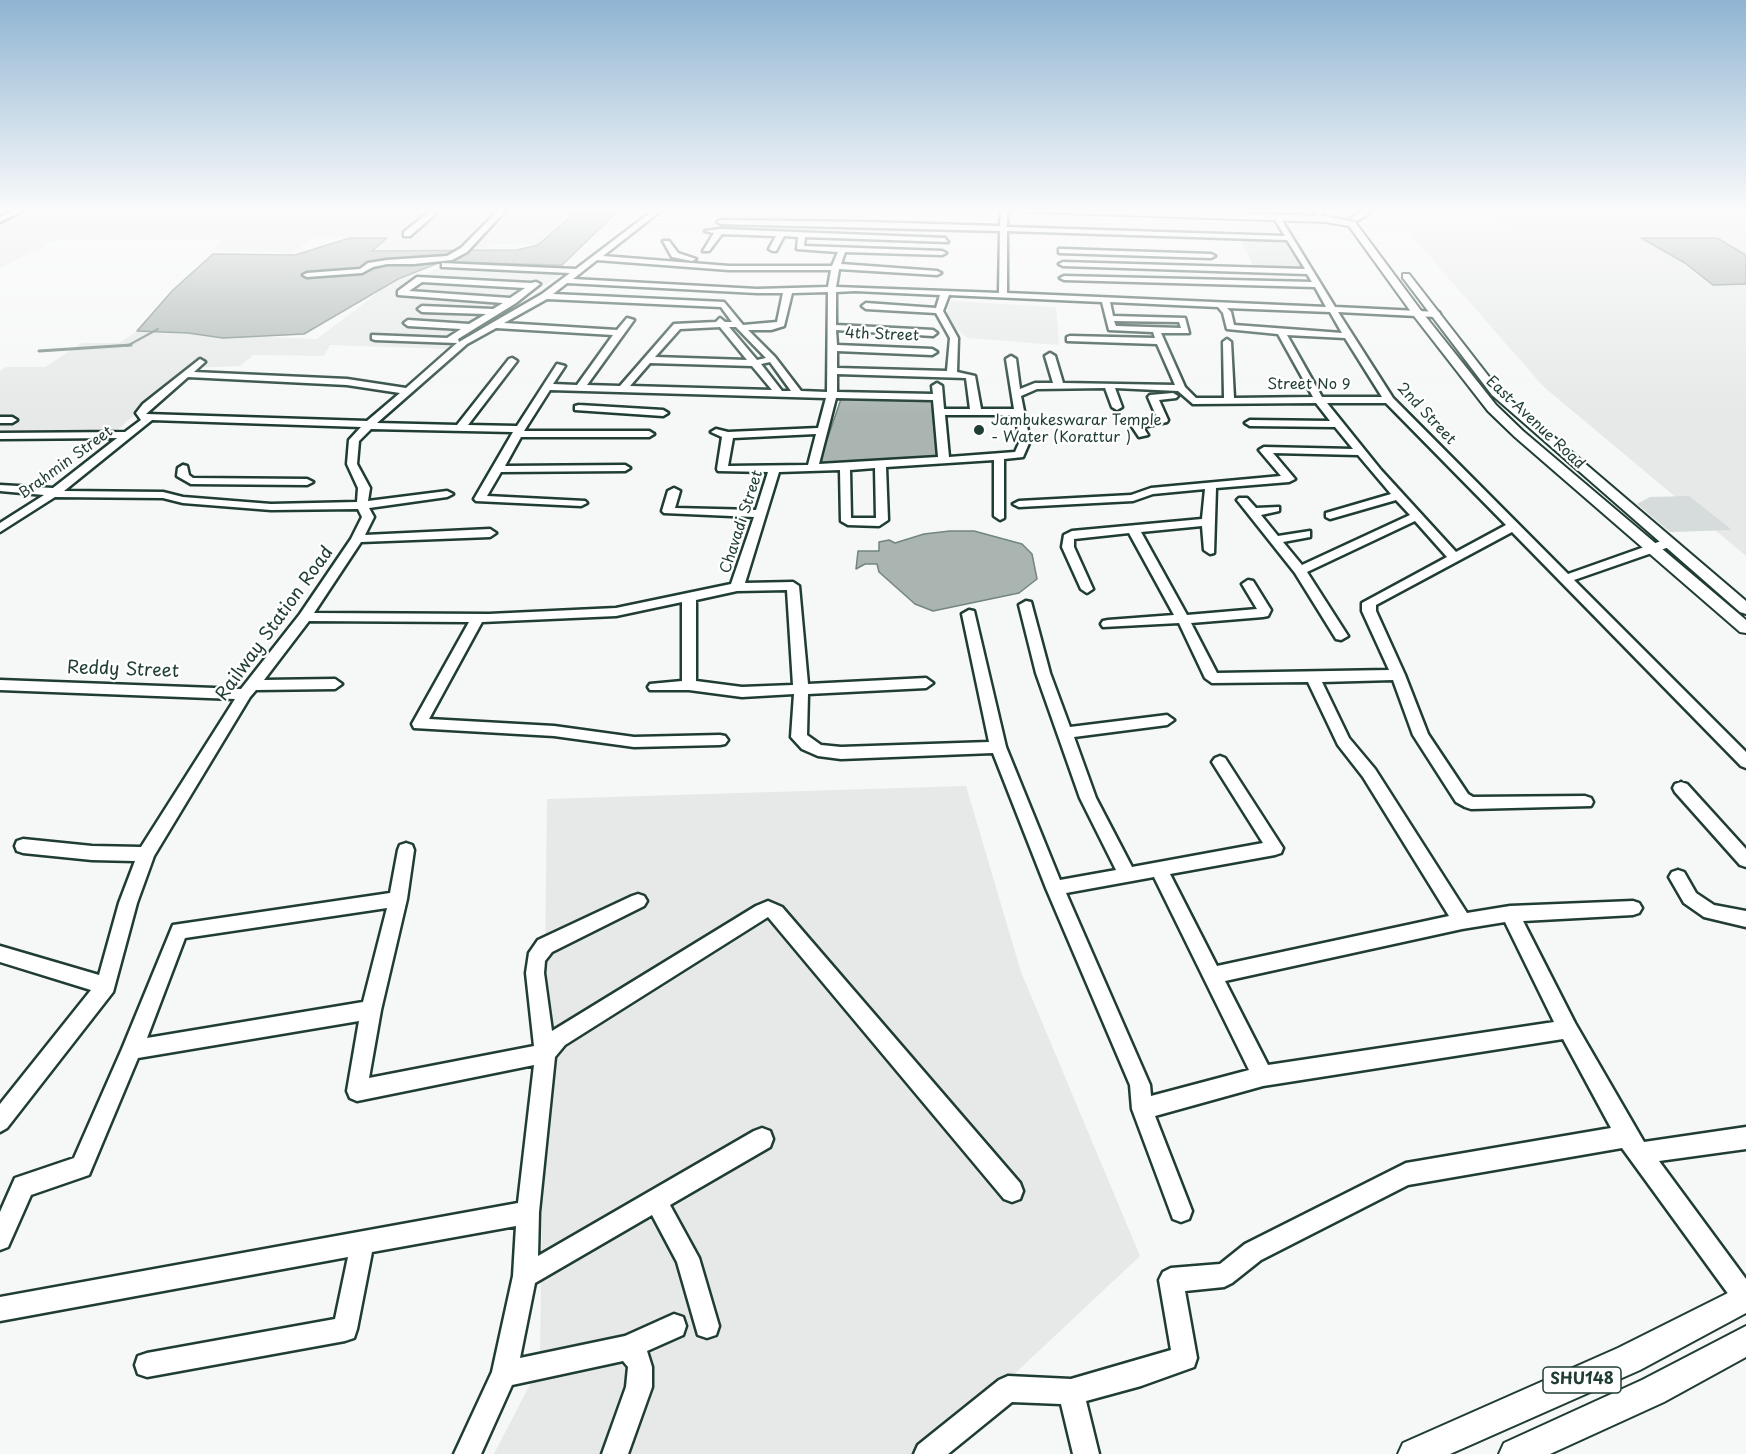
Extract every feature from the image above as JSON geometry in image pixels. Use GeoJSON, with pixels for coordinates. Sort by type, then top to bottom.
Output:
{"type":"FeatureCollection","features":[{"type":"Feature","properties":{"kind":"main road","name":"East Avenue Road"},"geometry":{"type":"LineString","coordinates":[[1394,277],[1418,314],[1492,408],[1519,434],[1746,628]]}},
{"type":"Feature","properties":{"kind":"main road","name":"East Avenue Road"},"geometry":{"type":"LineString","coordinates":[[1404,277],[1436,314],[1496,393],[1746,609]]}},
{"type":"Feature","properties":{"kind":"main road","name":"SHU148"},"geometry":{"type":"LineString","coordinates":[[1414,1454],[1629,1359],[1745,1298]]}},
{"type":"Feature","properties":{"kind":"main road","name":"SHU148"},"geometry":{"type":"LineString","coordinates":[[1515,1454],[1653,1391],[1746,1341]]}},
{"type":"Feature","properties":{"kind":"street"},"geometry":{"type":"LineString","coordinates":[[448,340],[470,327],[495,319],[513,301],[534,286],[558,277]]}},
{"type":"Feature","properties":{"kind":"street","name":"Railway Station Road"},"geometry":{"type":"LineString","coordinates":[[0,1121],[106,986],[128,903],[146,854],[249,689],[305,618],[357,539],[368,517],[362,504],[364,488],[352,464],[354,440],[464,342],[495,319],[545,296],[559,277]]}},
{"type":"Feature","properties":{"kind":"street"},"geometry":{"type":"LineString","coordinates":[[571,277],[757,291],[832,290],[1140,302],[1225,296],[1317,285]]}},
{"type":"Feature","properties":{"kind":"street"},"geometry":{"type":"LineString","coordinates":[[813,466],[832,395],[832,290],[834,277]]}},
{"type":"Feature","properties":{"kind":"street"},"geometry":{"type":"LineString","coordinates":[[930,293],[936,277]]}},
{"type":"Feature","properties":{"kind":"street"},"geometry":{"type":"LineString","coordinates":[[1003,277],[1003,297]]}},
{"type":"Feature","properties":{"kind":"street"},"geometry":{"type":"LineString","coordinates":[[1219,277],[1225,296],[1230,327],[1348,336]]}},
{"type":"Feature","properties":{"kind":"street","name":"2nd Street"},"geometry":{"type":"LineString","coordinates":[[1312,277],[1389,400],[1746,762]]}},
{"type":"Feature","properties":{"kind":"street"},"geometry":{"type":"LineString","coordinates":[[1067,299],[1064,278],[1333,310],[1436,314]]}},
{"type":"Feature","properties":{"kind":"street"},"geometry":{"type":"LineString","coordinates":[[513,301],[401,293],[418,279],[534,286]]}},
{"type":"Feature","properties":{"kind":"street"},"geometry":{"type":"LineString","coordinates":[[622,390],[677,326],[771,327],[781,324],[788,291]]}},
{"type":"Feature","properties":{"kind":"street"},"geometry":{"type":"LineString","coordinates":[[945,294],[939,311],[954,338],[952,374]]}},
{"type":"Feature","properties":{"kind":"street"},"geometry":{"type":"LineString","coordinates":[[393,338],[422,309],[439,296]]}},
{"type":"Feature","properties":{"kind":"street"},"geometry":{"type":"LineString","coordinates":[[545,296],[724,305],[740,326],[772,359],[798,394]]}},
{"type":"Feature","properties":{"kind":"street"},"geometry":{"type":"LineString","coordinates":[[1106,301],[1113,329],[1155,334]]}},
{"type":"Feature","properties":{"kind":"street"},"geometry":{"type":"LineString","coordinates":[[1140,302],[1145,319],[1185,392]]}},
{"type":"Feature","properties":{"kind":"street"},"geometry":{"type":"LineString","coordinates":[[707,304],[779,393]]}},
{"type":"Feature","properties":{"kind":"street"},"geometry":{"type":"LineString","coordinates":[[866,306],[939,311]]}},
{"type":"Feature","properties":{"kind":"street"},"geometry":{"type":"LineString","coordinates":[[422,309],[620,333]]}},
{"type":"Feature","properties":{"kind":"street"},"geometry":{"type":"LineString","coordinates":[[1070,339],[1111,340],[1186,331],[1182,320],[1109,318]]}},
{"type":"Feature","properties":{"kind":"street"},"geometry":{"type":"LineString","coordinates":[[580,388],[593,367],[630,320]]}},
{"type":"Feature","properties":{"kind":"street"},"geometry":{"type":"LineString","coordinates":[[408,323],[470,327]]}},
{"type":"Feature","properties":{"kind":"street"},"geometry":{"type":"LineString","coordinates":[[832,327],[933,333]]}},
{"type":"Feature","properties":{"kind":"street"},"geometry":{"type":"LineString","coordinates":[[1108,328],[1111,340]]}},
{"type":"Feature","properties":{"kind":"street"},"geometry":{"type":"LineString","coordinates":[[1281,332],[1319,400],[1398,496],[1455,558]]}},
{"type":"Feature","properties":{"kind":"street"},"geometry":{"type":"LineString","coordinates":[[375,337],[464,342]]}},
{"type":"Feature","properties":{"kind":"street"},"geometry":{"type":"LineString","coordinates":[[1227,342],[1229,399]]}},
{"type":"Feature","properties":{"kind":"street","name":"4th Street"},"geometry":{"type":"LineString","coordinates":[[832,348],[932,352]]}},
{"type":"Feature","properties":{"kind":"street"},"geometry":{"type":"LineString","coordinates":[[1050,356],[1059,386]]}},
{"type":"Feature","properties":{"kind":"street"},"geometry":{"type":"LineString","coordinates":[[648,360],[755,363],[772,359]]}},
{"type":"Feature","properties":{"kind":"street","name":"Chavadi Street"},"geometry":{"type":"LineString","coordinates":[[305,618],[478,618],[616,612],[737,587],[775,468],[845,467],[1019,455],[1025,441],[1011,370],[1011,359]]}},
{"type":"Feature","properties":{"kind":"street"},"geometry":{"type":"LineString","coordinates":[[460,428],[512,361]]}},
{"type":"Feature","properties":{"kind":"street"},"geometry":{"type":"LineString","coordinates":[[200,362],[141,413],[142,417],[649,434]]}},
{"type":"Feature","properties":{"kind":"street"},"geometry":{"type":"LineString","coordinates":[[560,366],[480,499],[580,503]]}},
{"type":"Feature","properties":{"kind":"street"},"geometry":{"type":"LineString","coordinates":[[832,371],[970,376],[976,412]]}},
{"type":"Feature","properties":{"kind":"street"},"geometry":{"type":"LineString","coordinates":[[187,374],[347,382],[407,391]]}},
{"type":"Feature","properties":{"kind":"street"},"geometry":{"type":"LineString","coordinates":[[937,374],[944,460]]}},
{"type":"Feature","properties":{"kind":"street"},"geometry":{"type":"LineString","coordinates":[[1016,395],[1035,386],[1109,385],[1185,392]]}},
{"type":"Feature","properties":{"kind":"street"},"geometry":{"type":"LineString","coordinates":[[1109,385],[1117,406]]}},
{"type":"Feature","properties":{"kind":"street"},"geometry":{"type":"LineString","coordinates":[[547,387],[671,392],[727,391],[937,396]]}},
{"type":"Feature","properties":{"kind":"street"},"geometry":{"type":"LineString","coordinates":[[724,404],[727,391]]}},
{"type":"Feature","properties":{"kind":"street"},"geometry":{"type":"LineString","coordinates":[[579,408],[662,417],[671,392]]}},
{"type":"Feature","properties":{"kind":"street"},"geometry":{"type":"LineString","coordinates":[[1143,435],[1136,425],[1163,420],[1153,397],[1185,392]]}},
{"type":"Feature","properties":{"kind":"street","name":"Street No 9"},"geometry":{"type":"LineString","coordinates":[[1185,392],[1193,401],[1229,399],[1389,400]]}},
{"type":"Feature","properties":{"kind":"street"},"geometry":{"type":"LineString","coordinates":[[939,412],[1020,412]]}},
{"type":"Feature","properties":{"kind":"street","name":"Brahmin Street"},"geometry":{"type":"LineString","coordinates":[[0,528],[54,493],[148,419]]}},
{"type":"Feature","properties":{"kind":"street"},"geometry":{"type":"LineString","coordinates":[[0,420],[12,420]]}},
{"type":"Feature","properties":{"kind":"street"},"geometry":{"type":"LineString","coordinates":[[1250,423],[1338,424]]}},
{"type":"Feature","properties":{"kind":"street"},"geometry":{"type":"LineString","coordinates":[[716,432],[728,435],[821,431]]}},
{"type":"Feature","properties":{"kind":"street"},"geometry":{"type":"LineString","coordinates":[[0,436],[129,435]]}},
{"type":"Feature","properties":{"kind":"street"},"geometry":{"type":"LineString","coordinates":[[728,435],[722,469],[775,468]]}},
{"type":"Feature","properties":{"kind":"street"},"geometry":{"type":"LineString","coordinates":[[1019,504],[1133,498],[1150,491],[1289,479],[1264,450],[1361,452]]}},
{"type":"Feature","properties":{"kind":"street"},"geometry":{"type":"LineString","coordinates":[[999,456],[1000,516]]}},
{"type":"Feature","properties":{"kind":"street"},"geometry":{"type":"LineString","coordinates":[[845,467],[845,519],[879,522],[882,520],[880,464]]}},
{"type":"Feature","properties":{"kind":"street"},"geometry":{"type":"LineString","coordinates":[[183,468],[183,476],[191,481],[307,482]]}},
{"type":"Feature","properties":{"kind":"street"},"geometry":{"type":"LineString","coordinates":[[499,469],[625,468]]}},
{"type":"Feature","properties":{"kind":"street"},"geometry":{"type":"LineString","coordinates":[[211,503],[236,481]]}},
{"type":"Feature","properties":{"kind":"street"},"geometry":{"type":"LineString","coordinates":[[1210,550],[1208,522],[1211,484]]}},
{"type":"Feature","properties":{"kind":"street"},"geometry":{"type":"LineString","coordinates":[[0,488],[54,493],[164,495],[211,503],[271,507],[362,504],[447,494]]}},
{"type":"Feature","properties":{"kind":"street"},"geometry":{"type":"LineString","coordinates":[[674,491],[668,511],[762,514]]}},
{"type":"Feature","properties":{"kind":"street"},"geometry":{"type":"LineString","coordinates":[[1330,514],[1398,496]]}},
{"type":"Feature","properties":{"kind":"street"},"geometry":{"type":"LineString","coordinates":[[1243,500],[1300,571],[1341,636]]}},
{"type":"Feature","properties":{"kind":"street"},"geometry":{"type":"LineString","coordinates":[[1254,512],[1275,509]]}},
{"type":"Feature","properties":{"kind":"street"},"geometry":{"type":"LineString","coordinates":[[1300,571],[1417,516]]}},
{"type":"Feature","properties":{"kind":"street"},"geometry":{"type":"LineString","coordinates":[[1087,589],[1068,547],[1068,538],[1072,535],[1208,522]]}},
{"type":"Feature","properties":{"kind":"street"},"geometry":{"type":"LineString","coordinates":[[1513,526],[1369,603],[1370,611],[1421,735],[1461,798],[1479,804],[1585,802]]}},
{"type":"Feature","properties":{"kind":"street"},"geometry":{"type":"LineString","coordinates":[[1133,529],[1183,619],[1212,678],[1398,675]]}},
{"type":"Feature","properties":{"kind":"street"},"geometry":{"type":"LineString","coordinates":[[357,539],[490,533]]}},
{"type":"Feature","properties":{"kind":"street"},"geometry":{"type":"LineString","coordinates":[[1276,540],[1306,534]]}},
{"type":"Feature","properties":{"kind":"street"},"geometry":{"type":"LineString","coordinates":[[1566,579],[1668,543]]}},
{"type":"Feature","properties":{"kind":"street"},"geometry":{"type":"LineString","coordinates":[[1108,624],[1263,612],[1264,610],[1248,584]]}},
{"type":"Feature","properties":{"kind":"street"},"geometry":{"type":"LineString","coordinates":[[737,587],[793,586],[801,690],[799,736],[807,745],[818,750],[842,753],[998,747]]}},
{"type":"Feature","properties":{"kind":"street"},"geometry":{"type":"LineString","coordinates":[[689,596],[689,685]]}},
{"type":"Feature","properties":{"kind":"street"},"geometry":{"type":"LineString","coordinates":[[1026,605],[1043,673],[1088,798],[1128,876]]}},
{"type":"Feature","properties":{"kind":"street"},"geometry":{"type":"LineString","coordinates":[[969,614],[998,747],[1055,888],[1140,1085],[1142,1109],[1181,1211]]}},
{"type":"Feature","properties":{"kind":"street"},"geometry":{"type":"LineString","coordinates":[[478,618],[419,723],[554,731],[634,742],[720,740]]}},
{"type":"Feature","properties":{"kind":"street"},"geometry":{"type":"LineString","coordinates":[[1313,677],[1343,741],[1369,773],[1462,921]]}},
{"type":"Feature","properties":{"kind":"street"},"geometry":{"type":"LineString","coordinates":[[656,687],[689,685],[742,692],[926,683]]}},
{"type":"Feature","properties":{"kind":"street","name":"Reddy Street"},"geometry":{"type":"LineString","coordinates":[[0,685],[249,689],[334,684]]}},
{"type":"Feature","properties":{"kind":"street"},"geometry":{"type":"LineString","coordinates":[[1065,733],[1167,720]]}},
{"type":"Feature","properties":{"kind":"street"},"geometry":{"type":"LineString","coordinates":[[1055,888],[1275,848],[1220,762]]}},
{"type":"Feature","properties":{"kind":"street"},"geometry":{"type":"LineString","coordinates":[[1681,788],[1746,860]]}},
{"type":"Feature","properties":{"kind":"street"},"geometry":{"type":"LineString","coordinates":[[23,846],[81,852],[146,854]]}},
{"type":"Feature","properties":{"kind":"street"},"geometry":{"type":"LineString","coordinates":[[406,850],[398,899],[370,1010],[357,1091],[545,1053],[558,1038],[762,911],[772,910],[1012,1191]]}},
{"type":"Feature","properties":{"kind":"street"},"geometry":{"type":"LineString","coordinates":[[1159,870],[1210,976],[1263,1076]]}},
{"type":"Feature","properties":{"kind":"street"},"geometry":{"type":"LineString","coordinates":[[1678,877],[1690,898],[1710,912],[1746,919]]}},
{"type":"Feature","properties":{"kind":"street"},"geometry":{"type":"LineString","coordinates":[[0,1239],[23,1186],[81,1167],[132,1050],[179,931],[398,899]]}},
{"type":"Feature","properties":{"kind":"street"},"geometry":{"type":"LineString","coordinates":[[467,1454],[504,1374],[525,1276],[528,1212],[545,1053],[535,973],[536,959],[545,946],[638,901]]}},
{"type":"Feature","properties":{"kind":"street"},"geometry":{"type":"LineString","coordinates":[[1210,976],[1462,921],[1510,914],[1633,908]]}},
{"type":"Feature","properties":{"kind":"street"},"geometry":{"type":"LineString","coordinates":[[1510,914],[1568,1029],[1633,1145],[1745,1298]]}},
{"type":"Feature","properties":{"kind":"street"},"geometry":{"type":"LineString","coordinates":[[0,954],[106,986]]}},
{"type":"Feature","properties":{"kind":"street"},"geometry":{"type":"LineString","coordinates":[[132,1050],[370,1010]]}},
{"type":"Feature","properties":{"kind":"street"},"geometry":{"type":"LineString","coordinates":[[1142,1109],[1263,1076],[1568,1029]]}},
{"type":"Feature","properties":{"kind":"street"},"geometry":{"type":"LineString","coordinates":[[927,1454],[1008,1389],[1071,1392],[1185,1358],[1171,1280],[1224,1275],[1253,1252],[1406,1174],[1633,1145],[1746,1138]]}},
{"type":"Feature","properties":{"kind":"street"},"geometry":{"type":"LineString","coordinates":[[525,1276],[762,1139]]}},
{"type":"Feature","properties":{"kind":"street"},"geometry":{"type":"LineString","coordinates":[[656,1201],[687,1258],[707,1326]]}},
{"type":"Feature","properties":{"kind":"street"},"geometry":{"type":"LineString","coordinates":[[0,1310],[528,1212]]}},
{"type":"Feature","properties":{"kind":"street"},"geometry":{"type":"LineString","coordinates":[[147,1365],[345,1329],[362,1243]]}},
{"type":"Feature","properties":{"kind":"street"},"geometry":{"type":"LineString","coordinates":[[504,1374],[626,1348],[674,1326]]}},
{"type":"Feature","properties":{"kind":"street"},"geometry":{"type":"LineString","coordinates":[[615,1454],[639,1387],[640,1367],[636,1355],[626,1348]]}},
{"type":"Feature","properties":{"kind":"street"},"geometry":{"type":"LineString","coordinates":[[1071,1392],[1086,1454]]}},
{"type":"Feature","properties":{"kind":"shaded area"},"geometry":{"type":"Polygon","coordinates":[[[188,277],[403,277],[304,334],[223,338],[188,333],[137,331],[188,277]]]}},
{"type":"Feature","properties":{"kind":"shaded area"},"geometry":{"type":"Polygon","coordinates":[[[399,277],[557,277],[448,349],[330,345],[324,356],[253,355],[240,366],[188,368],[116,431],[0,436],[0,371],[6,367],[45,367],[82,343],[119,343],[136,332],[317,339],[399,277]]]}},
{"type":"Feature","properties":{"kind":"shaded area"},"geometry":{"type":"Polygon","coordinates":[[[1447,277],[1746,277],[1746,556],[1544,387],[1447,277]]]}},
{"type":"Feature","properties":{"kind":"shaded area"},"geometry":{"type":"Polygon","coordinates":[[[1703,277],[1746,277],[1746,284],[1713,285],[1703,277]]]}},
{"type":"Feature","properties":{"kind":"shaded area"},"geometry":{"type":"Polygon","coordinates":[[[951,301],[1056,307],[1059,345],[967,338],[945,318],[951,301]]]}},
{"type":"Feature","properties":{"kind":"shaded area"},"geometry":{"type":"Polygon","coordinates":[[[841,399],[939,400],[943,457],[819,463],[841,399]]]}},
{"type":"Feature","properties":{"kind":"shaded area"},"geometry":{"type":"Polygon","coordinates":[[[1689,496],[1732,530],[1670,532],[1637,504],[1650,497],[1689,496]]]}},
{"type":"Feature","properties":{"kind":"shaded area"},"geometry":{"type":"Polygon","coordinates":[[[974,531],[1022,544],[1032,554],[1037,579],[1019,593],[933,611],[915,604],[879,572],[877,564],[865,564],[856,569],[858,551],[879,551],[879,542],[889,540],[895,543],[924,534],[974,531]]]}},
{"type":"Feature","properties":{"kind":"shaded area"},"geometry":{"type":"Polygon","coordinates":[[[966,786],[1021,972],[1140,1256],[929,1454],[494,1454],[540,1365],[547,799],[966,786]]]}},
{"type":"Feature","properties":{"kind":"waterway"},"geometry":{"type":"LineString","coordinates":[[129,345],[158,329]]}},
{"type":"Feature","properties":{"kind":"waterway"},"geometry":{"type":"LineString","coordinates":[[39,351],[129,345]]}},
{"type":"Feature","properties":{"kind":"place","name":"Jambukeswarar Temple - Water (Korattur )"},"geometry":{"type":"Point","coordinates":[979,430]}}]}
